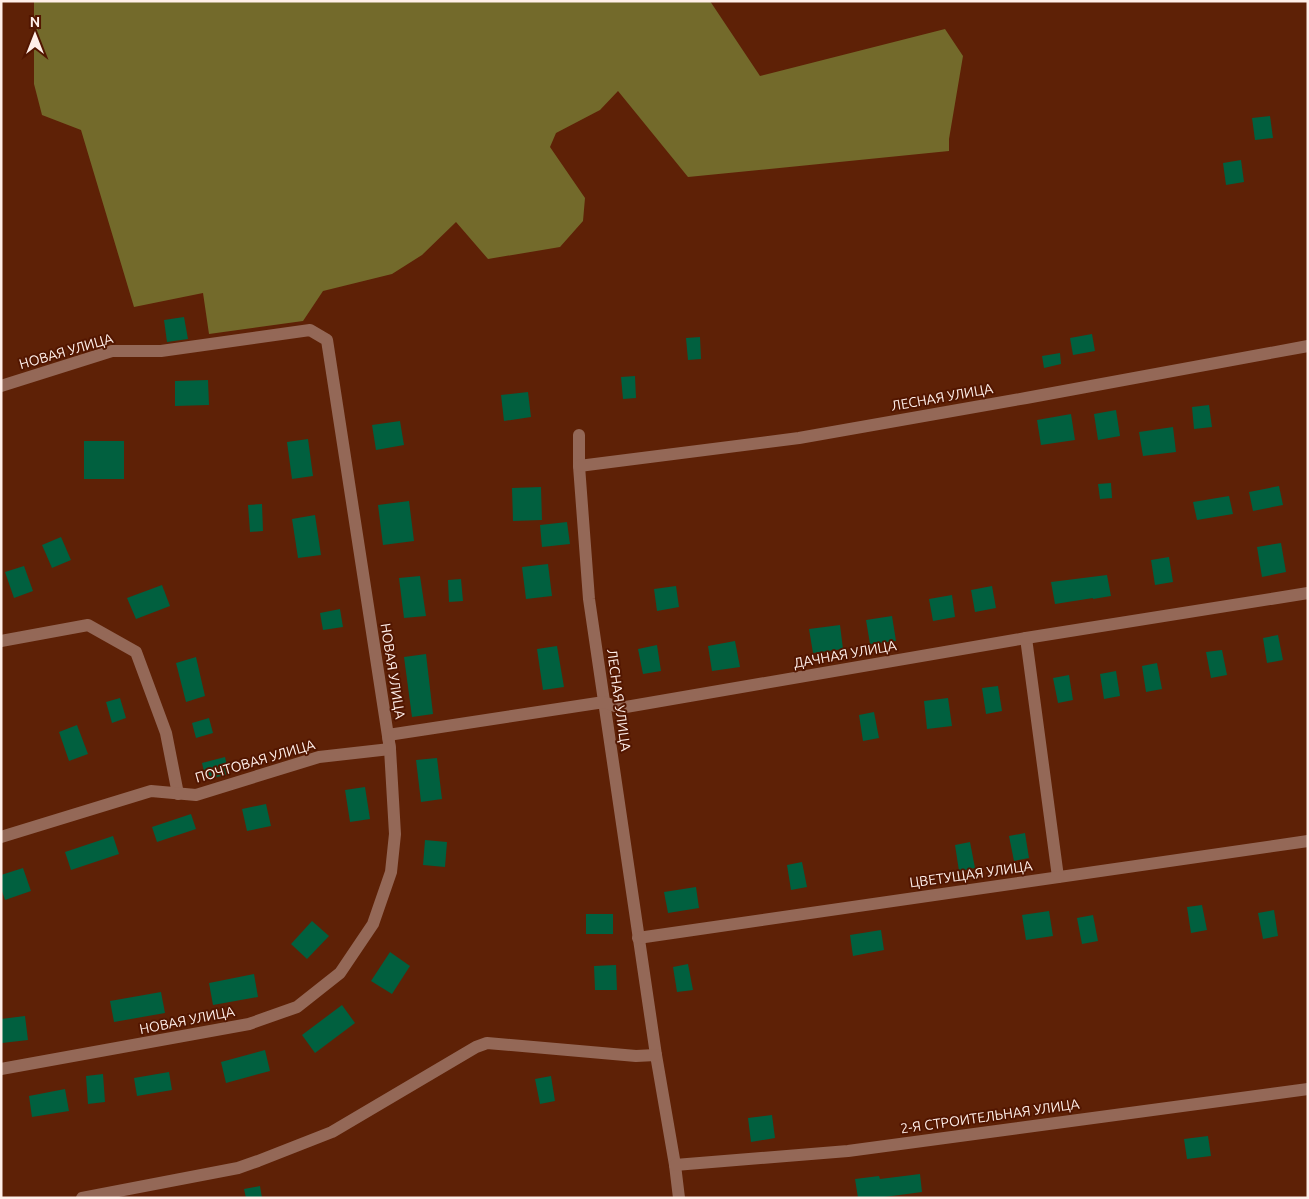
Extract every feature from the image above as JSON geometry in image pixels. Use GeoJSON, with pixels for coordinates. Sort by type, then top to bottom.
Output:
{"type":"FeatureCollection","features":[{"type":"Feature","properties":{"kind":"street","name":"НОВАЯ УЛИЦА"},"geometry":{"type":"LineString","coordinates":[[1,386],[112,351],[161,351],[310,330],[326,340],[388,735]]}},
{"type":"Feature","properties":{"kind":"street","name":"ЛЕСНАЯ УЛИЦА"},"geometry":{"type":"LineString","coordinates":[[579,466],[799,438],[1308,346]]}},
{"type":"Feature","properties":{"kind":"street","name":"ЛЕСНАЯ УЛИЦА"},"geometry":{"type":"LineString","coordinates":[[579,435],[579,466],[589,599],[638,938],[675,1165],[678,1198]]}},
{"type":"Feature","properties":{"kind":"street","name":"ДАЧНАЯ УЛИЦА"},"geometry":{"type":"LineString","coordinates":[[388,735],[604,702],[620,708],[1026,638],[1308,593]]}},
{"type":"Feature","properties":{"kind":"street"},"geometry":{"type":"LineString","coordinates":[[1,641],[88,625],[136,652],[166,734],[178,794]]}},
{"type":"Feature","properties":{"kind":"street"},"geometry":{"type":"LineString","coordinates":[[1026,638],[1058,877]]}},
{"type":"Feature","properties":{"kind":"street"},"geometry":{"type":"LineString","coordinates":[[388,735],[390,749]]}},
{"type":"Feature","properties":{"kind":"street","name":"НОВАЯ УЛИЦА"},"geometry":{"type":"LineString","coordinates":[[1,1070],[249,1024],[297,1007],[340,973],[372,924],[391,872],[395,834],[390,749]]}},
{"type":"Feature","properties":{"kind":"street","name":"ПОЧТОВАЯ УЛИЦА"},"geometry":{"type":"LineString","coordinates":[[1,837],[151,791],[196,795],[319,757],[390,749]]}},
{"type":"Feature","properties":{"kind":"street","name":"ЦВЕТУЩАЯ УЛИЦА"},"geometry":{"type":"LineString","coordinates":[[638,938],[1308,841]]}},
{"type":"Feature","properties":{"kind":"street"},"geometry":{"type":"LineString","coordinates":[[82,1198],[238,1168],[258,1161],[332,1132],[468,1051],[487,1042],[627,1055],[656,1055]]}},
{"type":"Feature","properties":{"kind":"street","name":"2-Я СТРОИТЕЛЬНАЯ УЛИЦА"},"geometry":{"type":"LineString","coordinates":[[675,1165],[848,1151],[1308,1089]]}},
{"type":"Feature","properties":{"kind":"shaded area"},"geometry":{"type":"Polygon","coordinates":[[[34,1],[710,1],[760,76],[945,29],[963,56],[949,139],[949,151],[688,177],[618,91],[600,110],[556,133],[550,147],[585,198],[583,221],[560,247],[488,259],[456,222],[422,255],[392,274],[323,291],[303,321],[209,334],[203,293],[134,307],[81,130],[42,115],[34,84],[34,1]]]}},
{"type":"Feature","properties":{"kind":"building"},"geometry":{"type":"Polygon","coordinates":[[[1270,116],[1273,138],[1255,140],[1252,118],[1270,116]]]}},
{"type":"Feature","properties":{"kind":"building"},"geometry":{"type":"Polygon","coordinates":[[[1241,160],[1244,182],[1226,185],[1223,163],[1241,160]]]}},
{"type":"Feature","properties":{"kind":"building"},"geometry":{"type":"Polygon","coordinates":[[[184,317],[188,339],[167,342],[164,320],[184,317]]]}},
{"type":"Feature","properties":{"kind":"building"},"geometry":{"type":"Polygon","coordinates":[[[1092,334],[1095,351],[1073,355],[1070,338],[1092,334]]]}},
{"type":"Feature","properties":{"kind":"building"},"geometry":{"type":"Polygon","coordinates":[[[700,337],[701,359],[688,360],[686,338],[700,337]]]}},
{"type":"Feature","properties":{"kind":"building"},"geometry":{"type":"Polygon","coordinates":[[[1060,353],[1061,364],[1044,368],[1042,356],[1060,353]]]}},
{"type":"Feature","properties":{"kind":"building"},"geometry":{"type":"Polygon","coordinates":[[[635,376],[636,398],[623,399],[621,377],[635,376]]]}},
{"type":"Feature","properties":{"kind":"building"},"geometry":{"type":"Polygon","coordinates":[[[208,380],[209,405],[175,406],[175,381],[208,380]]]}},
{"type":"Feature","properties":{"kind":"building"},"geometry":{"type":"Polygon","coordinates":[[[528,392],[531,417],[504,421],[501,395],[528,392]]]}},
{"type":"Feature","properties":{"kind":"building"},"geometry":{"type":"Polygon","coordinates":[[[1209,405],[1212,427],[1194,429],[1192,407],[1209,405]]]}},
{"type":"Feature","properties":{"kind":"building"},"geometry":{"type":"Polygon","coordinates":[[[1116,410],[1120,436],[1098,440],[1094,414],[1116,410]]]}},
{"type":"Feature","properties":{"kind":"building"},"geometry":{"type":"Polygon","coordinates":[[[1071,414],[1075,440],[1041,445],[1037,420],[1071,414]]]}},
{"type":"Feature","properties":{"kind":"building"},"geometry":{"type":"Polygon","coordinates":[[[400,421],[404,445],[376,450],[372,425],[400,421]]]}},
{"type":"Feature","properties":{"kind":"building"},"geometry":{"type":"Polygon","coordinates":[[[1173,427],[1176,452],[1143,456],[1139,432],[1173,427]]]}},
{"type":"Feature","properties":{"kind":"building"},"geometry":{"type":"Polygon","coordinates":[[[308,439],[313,476],[292,479],[287,442],[308,439]]]}},
{"type":"Feature","properties":{"kind":"building"},"geometry":{"type":"Polygon","coordinates":[[[84,441],[124,441],[124,479],[84,479],[84,441]]]}},
{"type":"Feature","properties":{"kind":"building"},"geometry":{"type":"Polygon","coordinates":[[[1111,483],[1112,498],[1100,499],[1098,484],[1111,483]]]}},
{"type":"Feature","properties":{"kind":"building"},"geometry":{"type":"Polygon","coordinates":[[[1279,486],[1283,505],[1253,511],[1249,492],[1279,486]]]}},
{"type":"Feature","properties":{"kind":"building"},"geometry":{"type":"Polygon","coordinates":[[[541,487],[542,520],[513,521],[512,488],[541,487]]]}},
{"type":"Feature","properties":{"kind":"building"},"geometry":{"type":"Polygon","coordinates":[[[1229,496],[1233,514],[1197,520],[1193,502],[1229,496]]]}},
{"type":"Feature","properties":{"kind":"building"},"geometry":{"type":"Polygon","coordinates":[[[409,501],[414,541],[383,545],[378,505],[409,501]]]}},
{"type":"Feature","properties":{"kind":"building"},"geometry":{"type":"Polygon","coordinates":[[[262,504],[263,531],[250,532],[248,505],[262,504]]]}},
{"type":"Feature","properties":{"kind":"building"},"geometry":{"type":"Polygon","coordinates":[[[315,515],[321,555],[298,558],[292,519],[315,515]]]}},
{"type":"Feature","properties":{"kind":"building"},"geometry":{"type":"Polygon","coordinates":[[[567,522],[570,544],[542,547],[540,525],[567,522]]]}},
{"type":"Feature","properties":{"kind":"building"},"geometry":{"type":"Polygon","coordinates":[[[61,537],[71,560],[52,568],[42,545],[61,537]]]}},
{"type":"Feature","properties":{"kind":"building"},"geometry":{"type":"Polygon","coordinates":[[[1281,543],[1286,572],[1262,577],[1257,547],[1281,543]]]}},
{"type":"Feature","properties":{"kind":"building"},"geometry":{"type":"Polygon","coordinates":[[[1169,557],[1173,582],[1155,585],[1151,560],[1169,557]]]}},
{"type":"Feature","properties":{"kind":"building"},"geometry":{"type":"Polygon","coordinates":[[[548,564],[552,596],[526,599],[522,567],[548,564]]]}},
{"type":"Feature","properties":{"kind":"building"},"geometry":{"type":"Polygon","coordinates":[[[24,566],[33,591],[14,598],[5,572],[24,566]]]}},
{"type":"Feature","properties":{"kind":"building"},"geometry":{"type":"Polygon","coordinates":[[[1107,575],[1111,596],[1055,604],[1051,582],[1107,575]]]}},
{"type":"Feature","properties":{"kind":"building"},"geometry":{"type":"Polygon","coordinates":[[[420,576],[426,616],[404,618],[399,578],[420,576]]]}},
{"type":"Feature","properties":{"kind":"building"},"geometry":{"type":"Polygon","coordinates":[[[461,579],[463,601],[449,602],[448,580],[461,579]]]}},
{"type":"Feature","properties":{"kind":"building"},"geometry":{"type":"Polygon","coordinates":[[[162,585],[170,606],[136,619],[127,598],[162,585]]]}},
{"type":"Feature","properties":{"kind":"building"},"geometry":{"type":"Polygon","coordinates":[[[676,586],[679,607],[657,611],[654,589],[676,586]]]}},
{"type":"Feature","properties":{"kind":"building"},"geometry":{"type":"Polygon","coordinates":[[[992,586],[996,608],[975,612],[971,590],[992,586]]]}},
{"type":"Feature","properties":{"kind":"building"},"geometry":{"type":"Polygon","coordinates":[[[952,595],[955,617],[933,621],[929,599],[952,595]]]}},
{"type":"Feature","properties":{"kind":"building"},"geometry":{"type":"Polygon","coordinates":[[[340,609],[343,627],[323,630],[320,613],[340,609]]]}},
{"type":"Feature","properties":{"kind":"building"},"geometry":{"type":"Polygon","coordinates":[[[892,616],[896,641],[870,644],[866,620],[892,616]]]}},
{"type":"Feature","properties":{"kind":"building"},"geometry":{"type":"Polygon","coordinates":[[[840,625],[843,649],[813,653],[809,629],[840,625]]]}},
{"type":"Feature","properties":{"kind":"building"},"geometry":{"type":"Polygon","coordinates":[[[1278,635],[1283,660],[1267,663],[1263,638],[1278,635]]]}},
{"type":"Feature","properties":{"kind":"building"},"geometry":{"type":"Polygon","coordinates":[[[735,641],[740,667],[712,671],[708,646],[735,641]]]}},
{"type":"Feature","properties":{"kind":"building"},"geometry":{"type":"Polygon","coordinates":[[[657,645],[661,671],[643,674],[638,649],[657,645]]]}},
{"type":"Feature","properties":{"kind":"building"},"geometry":{"type":"Polygon","coordinates":[[[557,646],[564,687],[543,690],[537,649],[557,646]]]}},
{"type":"Feature","properties":{"kind":"building"},"geometry":{"type":"Polygon","coordinates":[[[1222,650],[1227,675],[1211,678],[1206,652],[1222,650]]]}},
{"type":"Feature","properties":{"kind":"building"},"geometry":{"type":"Polygon","coordinates":[[[426,654],[433,714],[412,717],[404,657],[426,654]]]}},
{"type":"Feature","properties":{"kind":"building"},"geometry":{"type":"Polygon","coordinates":[[[196,657],[205,696],[186,702],[176,663],[196,657]]]}},
{"type":"Feature","properties":{"kind":"building"},"geometry":{"type":"Polygon","coordinates":[[[1157,663],[1162,689],[1146,692],[1142,666],[1157,663]]]}},
{"type":"Feature","properties":{"kind":"building"},"geometry":{"type":"Polygon","coordinates":[[[1116,671],[1120,696],[1104,699],[1100,674],[1116,671]]]}},
{"type":"Feature","properties":{"kind":"building"},"geometry":{"type":"Polygon","coordinates":[[[1069,675],[1073,700],[1058,703],[1053,678],[1069,675]]]}},
{"type":"Feature","properties":{"kind":"building"},"geometry":{"type":"Polygon","coordinates":[[[998,686],[1002,711],[986,714],[982,688],[998,686]]]}},
{"type":"Feature","properties":{"kind":"building"},"geometry":{"type":"Polygon","coordinates":[[[120,698],[126,718],[112,723],[106,702],[120,698]]]}},
{"type":"Feature","properties":{"kind":"building"},"geometry":{"type":"Polygon","coordinates":[[[948,698],[952,726],[927,729],[924,701],[948,698]]]}},
{"type":"Feature","properties":{"kind":"building"},"geometry":{"type":"Polygon","coordinates":[[[874,712],[879,738],[863,741],[859,715],[874,712]]]}},
{"type":"Feature","properties":{"kind":"building"},"geometry":{"type":"Polygon","coordinates":[[[209,718],[213,733],[196,738],[192,723],[209,718]]]}},
{"type":"Feature","properties":{"kind":"building"},"geometry":{"type":"Polygon","coordinates":[[[77,725],[88,754],[69,761],[59,732],[77,725]]]}},
{"type":"Feature","properties":{"kind":"building"},"geometry":{"type":"Polygon","coordinates":[[[225,757],[229,774],[206,780],[202,763],[225,757]]]}},
{"type":"Feature","properties":{"kind":"building"},"geometry":{"type":"Polygon","coordinates":[[[437,758],[442,799],[421,802],[416,760],[437,758]]]}},
{"type":"Feature","properties":{"kind":"building"},"geometry":{"type":"Polygon","coordinates":[[[365,787],[370,819],[350,822],[345,790],[365,787]]]}},
{"type":"Feature","properties":{"kind":"building"},"geometry":{"type":"Polygon","coordinates":[[[266,804],[271,826],[247,831],[242,809],[266,804]]]}},
{"type":"Feature","properties":{"kind":"building"},"geometry":{"type":"Polygon","coordinates":[[[191,814],[196,829],[157,842],[152,827],[191,814]]]}},
{"type":"Feature","properties":{"kind":"building"},"geometry":{"type":"Polygon","coordinates":[[[1025,833],[1029,858],[1014,861],[1009,836],[1025,833]]]}},
{"type":"Feature","properties":{"kind":"building"},"geometry":{"type":"Polygon","coordinates":[[[113,836],[119,854],[71,870],[65,852],[113,836]]]}},
{"type":"Feature","properties":{"kind":"building"},"geometry":{"type":"Polygon","coordinates":[[[425,840],[447,842],[445,867],[423,865],[425,840]]]}},
{"type":"Feature","properties":{"kind":"building"},"geometry":{"type":"Polygon","coordinates":[[[970,842],[975,868],[959,871],[955,845],[970,842]]]}},
{"type":"Feature","properties":{"kind":"building"},"geometry":{"type":"Polygon","coordinates":[[[802,862],[807,887],[791,890],[787,865],[802,862]]]}},
{"type":"Feature","properties":{"kind":"building"},"geometry":{"type":"Polygon","coordinates":[[[23,868],[31,891],[5,900],[1,888],[1,875],[23,868]]]}},
{"type":"Feature","properties":{"kind":"building"},"geometry":{"type":"Polygon","coordinates":[[[696,887],[699,908],[668,913],[664,892],[696,887]]]}},
{"type":"Feature","properties":{"kind":"building"},"geometry":{"type":"Polygon","coordinates":[[[1202,905],[1207,930],[1191,933],[1187,907],[1202,905]]]}},
{"type":"Feature","properties":{"kind":"building"},"geometry":{"type":"Polygon","coordinates":[[[1274,910],[1278,936],[1263,939],[1258,913],[1274,910]]]}},
{"type":"Feature","properties":{"kind":"building"},"geometry":{"type":"Polygon","coordinates":[[[1049,911],[1053,936],[1026,940],[1022,915],[1049,911]]]}},
{"type":"Feature","properties":{"kind":"building"},"geometry":{"type":"Polygon","coordinates":[[[586,914],[613,914],[613,934],[586,934],[586,914]]]}},
{"type":"Feature","properties":{"kind":"building"},"geometry":{"type":"Polygon","coordinates":[[[1093,915],[1098,941],[1082,944],[1077,918],[1093,915]]]}},
{"type":"Feature","properties":{"kind":"building"},"geometry":{"type":"Polygon","coordinates":[[[312,921],[329,936],[307,959],[291,944],[312,921]]]}},
{"type":"Feature","properties":{"kind":"building"},"geometry":{"type":"Polygon","coordinates":[[[881,930],[884,950],[853,956],[850,935],[881,930]]]}},
{"type":"Feature","properties":{"kind":"building"},"geometry":{"type":"Polygon","coordinates":[[[390,952],[410,966],[392,994],[371,981],[390,952]]]}},
{"type":"Feature","properties":{"kind":"building"},"geometry":{"type":"Polygon","coordinates":[[[688,964],[693,990],[677,992],[673,967],[688,964]]]}},
{"type":"Feature","properties":{"kind":"building"},"geometry":{"type":"Polygon","coordinates":[[[616,965],[617,990],[595,990],[594,966],[616,965]]]}},
{"type":"Feature","properties":{"kind":"building"},"geometry":{"type":"Polygon","coordinates":[[[254,974],[258,997],[213,1005],[209,983],[254,974]]]}},
{"type":"Feature","properties":{"kind":"building"},"geometry":{"type":"Polygon","coordinates":[[[161,992],[165,1013],[114,1022],[110,1001],[161,992]]]}},
{"type":"Feature","properties":{"kind":"building"},"geometry":{"type":"Polygon","coordinates":[[[342,1005],[355,1023],[315,1053],[302,1035],[342,1005]]]}},
{"type":"Feature","properties":{"kind":"building"},"geometry":{"type":"Polygon","coordinates":[[[25,1016],[28,1040],[2,1043],[1,1019],[25,1016]]]}},
{"type":"Feature","properties":{"kind":"building"},"geometry":{"type":"Polygon","coordinates":[[[265,1050],[270,1071],[226,1083],[221,1062],[265,1050]]]}},
{"type":"Feature","properties":{"kind":"building"},"geometry":{"type":"Polygon","coordinates":[[[169,1072],[172,1090],[137,1096],[134,1078],[169,1072]]]}},
{"type":"Feature","properties":{"kind":"building"},"geometry":{"type":"Polygon","coordinates":[[[103,1074],[105,1102],[88,1104],[86,1076],[103,1074]]]}},
{"type":"Feature","properties":{"kind":"building"},"geometry":{"type":"Polygon","coordinates":[[[551,1076],[555,1101],[540,1104],[535,1079],[551,1076]]]}},
{"type":"Feature","properties":{"kind":"building"},"geometry":{"type":"Polygon","coordinates":[[[65,1089],[69,1111],[32,1117],[29,1096],[65,1089]]]}},
{"type":"Feature","properties":{"kind":"building"},"geometry":{"type":"Polygon","coordinates":[[[772,1115],[775,1138],[751,1142],[748,1118],[772,1115]]]}},
{"type":"Feature","properties":{"kind":"building"},"geometry":{"type":"Polygon","coordinates":[[[1208,1136],[1211,1156],[1187,1159],[1184,1139],[1208,1136]]]}},
{"type":"Feature","properties":{"kind":"building"},"geometry":{"type":"Polygon","coordinates":[[[920,1174],[922,1192],[877,1198],[858,1198],[855,1179],[879,1176],[880,1179],[920,1174]]]}},
{"type":"Feature","properties":{"kind":"building"},"geometry":{"type":"Polygon","coordinates":[[[260,1186],[262,1198],[246,1198],[244,1189],[260,1186]]]}}]}
